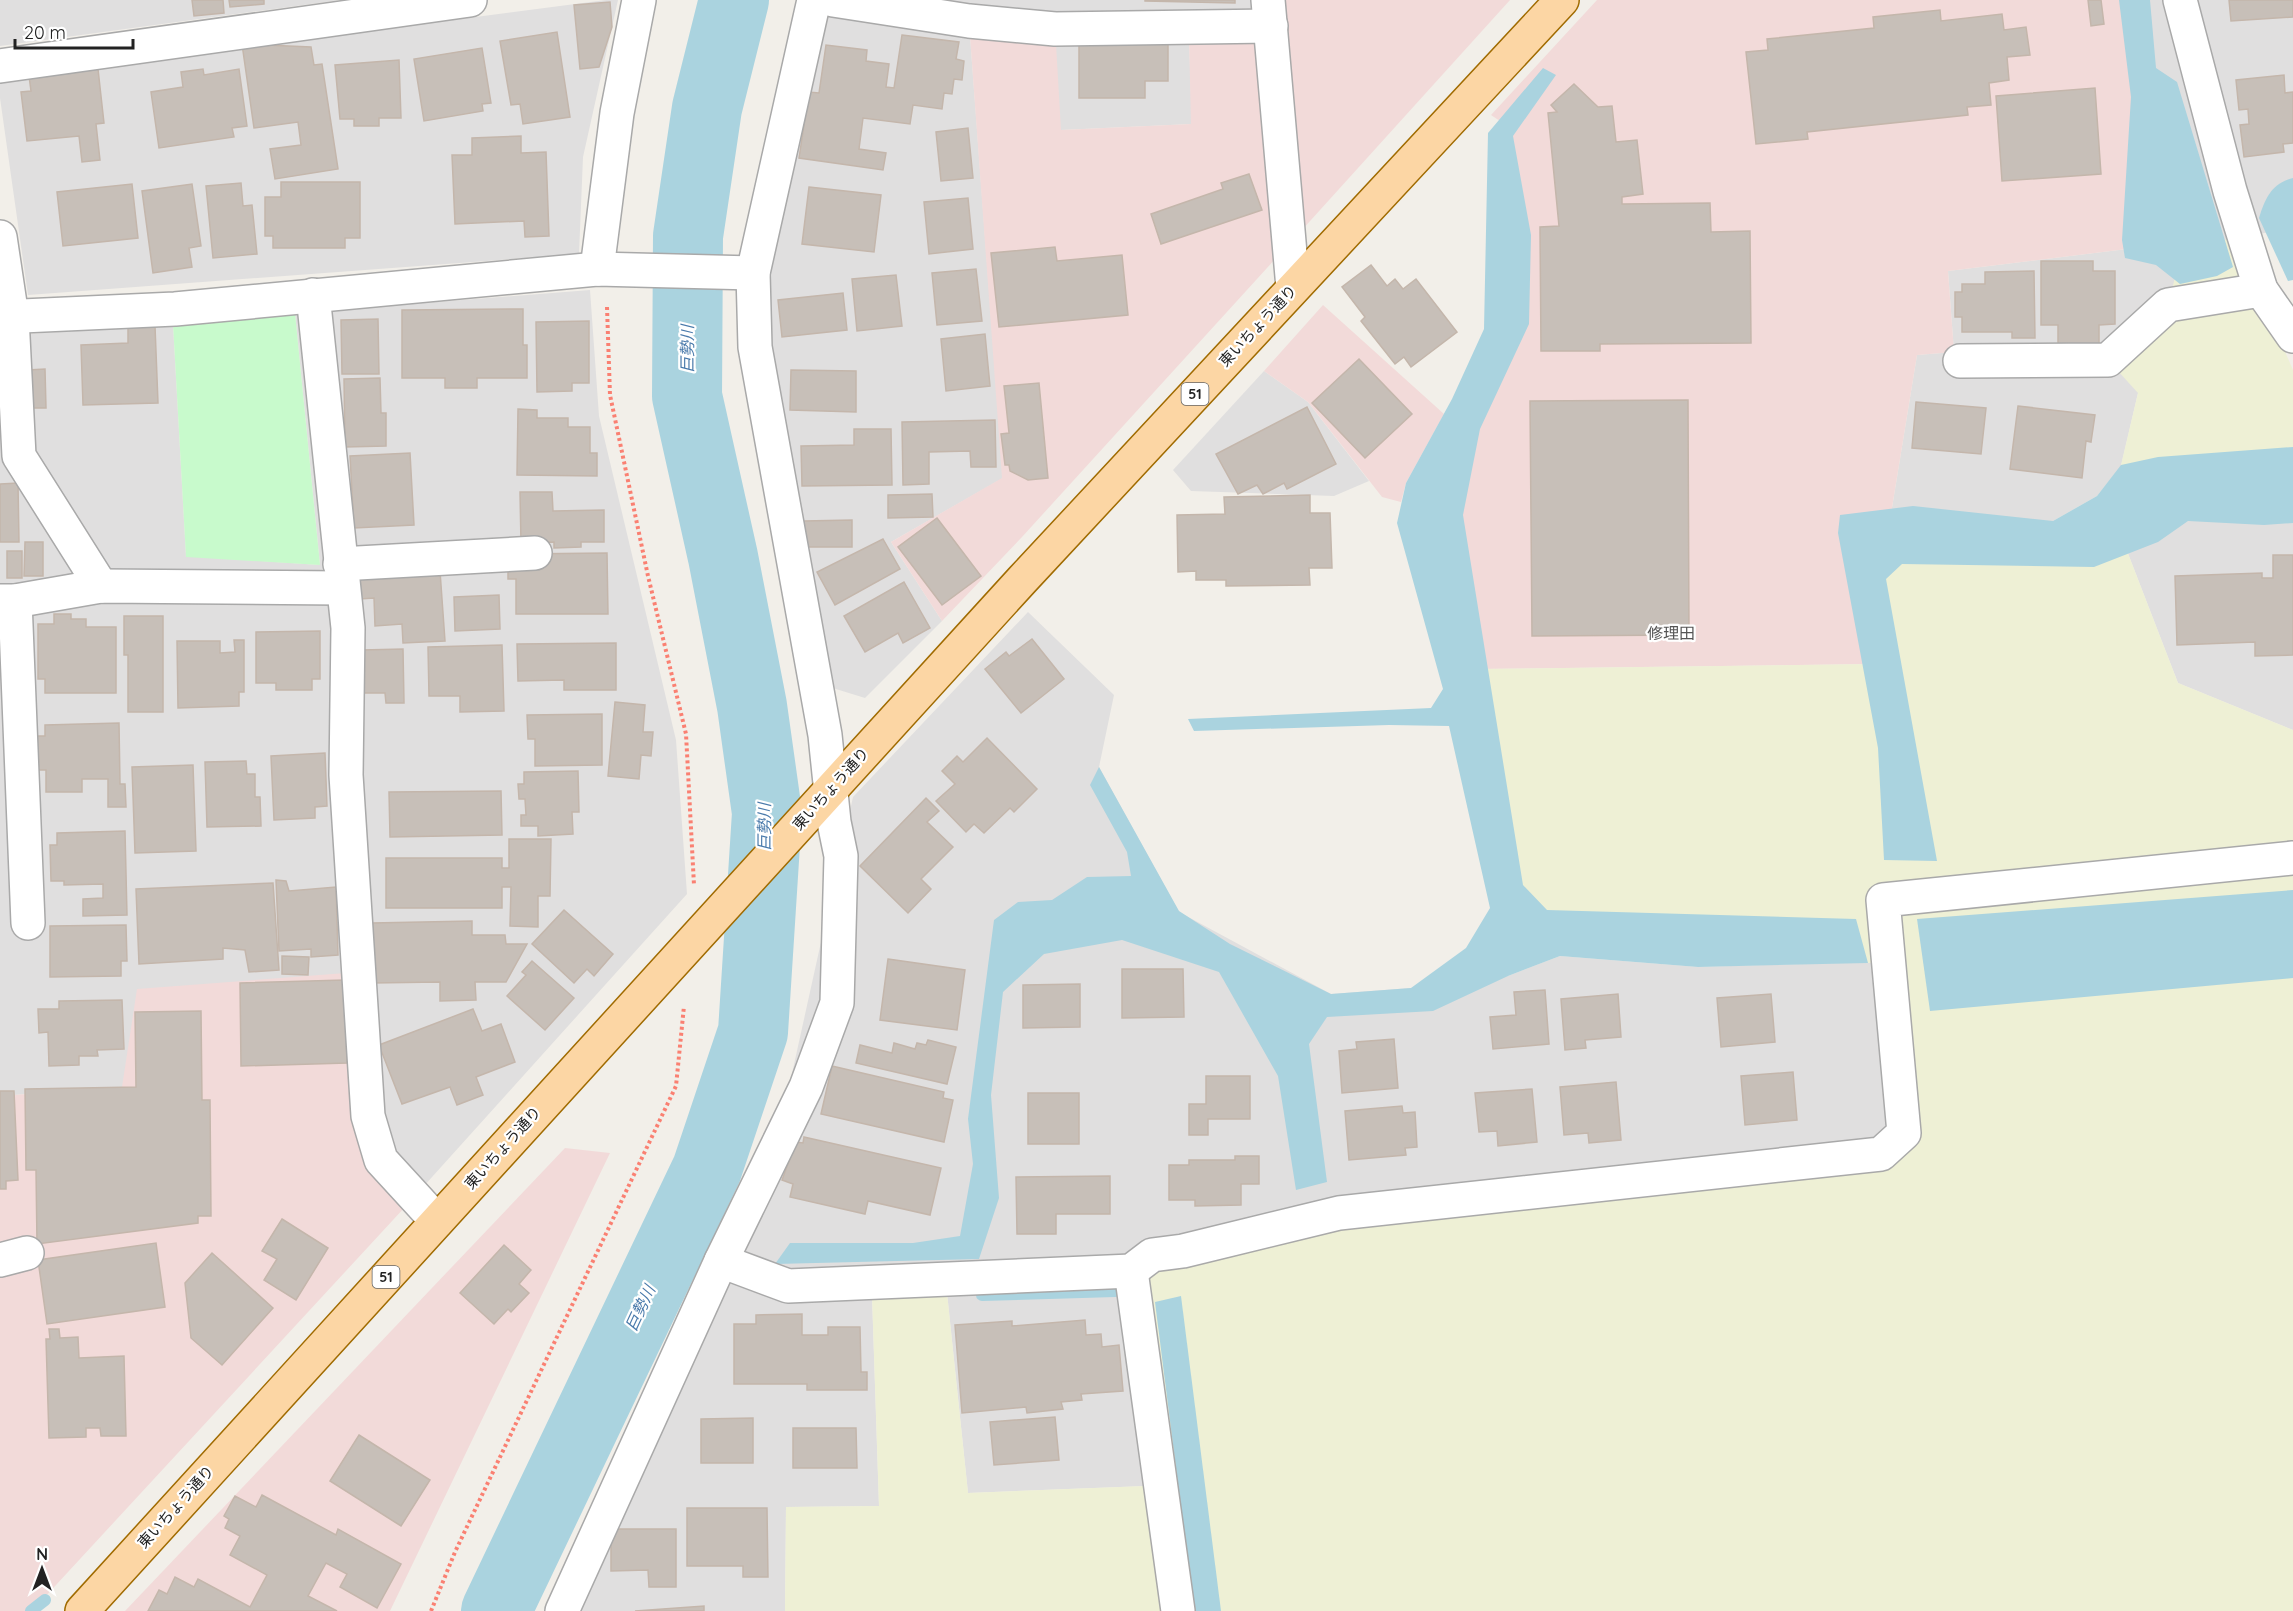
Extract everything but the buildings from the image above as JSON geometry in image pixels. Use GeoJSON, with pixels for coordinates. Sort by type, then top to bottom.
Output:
{"type":"FeatureCollection","features":[{"type":"Feature","properties":{"kind":"main road","name":"東いちょう通り"},"geometry":{"type":"LineString","coordinates":[[82,1611],[1022,580],[1563,0]]}},
{"type":"Feature","properties":{"kind":"street"},"geometry":{"type":"LineString","coordinates":[[0,66],[419,3],[470,0]]}},
{"type":"Feature","properties":{"kind":"street"},"geometry":{"type":"LineString","coordinates":[[597,269],[617,113],[639,0]]}},
{"type":"Feature","properties":{"kind":"street"},"geometry":{"type":"LineString","coordinates":[[562,1611],[721,1261],[806,1087],[837,1003],[841,856],[825,735],[755,347],[753,273],[814,0]]}},
{"type":"Feature","properties":{"kind":"street"},"geometry":{"type":"LineString","coordinates":[[833,0],[969,21],[1055,29],[1270,13],[1293,288]]}},
{"type":"Feature","properties":{"kind":"street"},"geometry":{"type":"LineString","coordinates":[[2180,0],[2230,191],[2261,290],[2293,336]]}},
{"type":"Feature","properties":{"kind":"street"},"geometry":{"type":"LineString","coordinates":[[0,237],[19,456],[101,586]]}},
{"type":"Feature","properties":{"kind":"street"},"geometry":{"type":"LineString","coordinates":[[6,317],[175,309],[597,269],[753,273]]}},
{"type":"Feature","properties":{"kind":"street"},"geometry":{"type":"LineString","coordinates":[[1960,361],[2108,360],[2168,305],[2261,290]]}},
{"type":"Feature","properties":{"kind":"street"},"geometry":{"type":"LineString","coordinates":[[313,295],[348,628],[346,775],[368,1116],[381,1160],[437,1221]]}},
{"type":"Feature","properties":{"kind":"street"},"geometry":{"type":"LineString","coordinates":[[28,923],[8,601],[101,586],[341,576],[535,553]]}},
{"type":"Feature","properties":{"kind":"street"},"geometry":{"type":"LineString","coordinates":[[721,1261],[788,1286],[1131,1271],[1152,1255],[1183,1251],[1339,1213],[1881,1154],[1904,1133],[1883,900],[2293,858]]}},
{"type":"Feature","properties":{"kind":"street"},"geometry":{"type":"LineString","coordinates":[[1131,1271],[1178,1611]]}},
{"type":"Feature","properties":{"kind":"path"},"geometry":{"type":"LineString","coordinates":[[597,269],[607,300],[610,395],[648,576],[686,734],[694,885]]}},
{"type":"Feature","properties":{"kind":"path"},"geometry":{"type":"LineString","coordinates":[[430,1611],[455,1552],[676,1086],[685,1003]]}},
{"type":"Feature","properties":{"kind":"shaded area"},"geometry":{"type":"Polygon","coordinates":[[[0,0],[340,0],[0,46],[0,0]]]}},
{"type":"Feature","properties":{"kind":"shaded area"},"geometry":{"type":"Polygon","coordinates":[[[618,0],[583,157],[579,254],[28,295],[0,98],[0,79],[618,0]]]}},
{"type":"Feature","properties":{"kind":"shaded area"},"geometry":{"type":"Polygon","coordinates":[[[830,0],[1279,0],[1189,38],[1192,124],[1061,130],[970,36],[1003,478],[891,542],[942,621],[865,698],[823,685],[766,345],[768,273],[830,0]]]}},
{"type":"Feature","properties":{"kind":"shaded area"},"geometry":{"type":"Polygon","coordinates":[[[1279,0],[1510,0],[1301,231],[1279,0]]]}},
{"type":"Feature","properties":{"kind":"shaded area"},"geometry":{"type":"Polygon","coordinates":[[[1597,0],[2125,0],[2184,242],[1948,271],[1954,352],[1917,355],[1889,526],[1876,664],[1477,669],[1448,488],[1517,300],[1506,125],[1491,115],[1597,0]]]}},
{"type":"Feature","properties":{"kind":"shaded area"},"geometry":{"type":"Polygon","coordinates":[[[2125,0],[2293,0],[2293,227],[2236,239],[2168,305],[2138,393],[2121,466],[2097,496],[2053,521],[1889,526],[1917,355],[1954,352],[1948,271],[2184,242],[2125,0]]]}},
{"type":"Feature","properties":{"kind":"shaded area"},"geometry":{"type":"Polygon","coordinates":[[[970,36],[1056,44],[1061,130],[1191,124],[1189,38],[1259,38],[1276,258],[1022,537],[942,621],[891,542],[1002,478],[970,36]]]}},
{"type":"Feature","properties":{"kind":"shaded area"},"geometry":{"type":"Polygon","coordinates":[[[590,290],[599,416],[676,740],[687,894],[405,1207],[122,1087],[0,1096],[0,336],[173,324],[186,556],[320,565],[295,313],[590,290]]]}},
{"type":"Feature","properties":{"kind":"shaded area"},"geometry":{"type":"Polygon","coordinates":[[[1323,305],[1444,414],[1406,483],[1401,502],[1382,497],[1308,402],[1264,371],[1323,305]]]}},
{"type":"Feature","properties":{"kind":"shaded area"},"geometry":{"type":"Polygon","coordinates":[[[1264,371],[1308,402],[1369,481],[1334,496],[1191,491],[1173,470],[1264,371]]]}},
{"type":"Feature","properties":{"kind":"shaded area"},"geometry":{"type":"Polygon","coordinates":[[[2293,496],[2293,730],[2178,683],[2122,538],[2180,509],[2293,496]]]}},
{"type":"Feature","properties":{"kind":"shaded area"},"geometry":{"type":"Polygon","coordinates":[[[1028,612],[1114,695],[1099,767],[1179,912],[1331,994],[1411,988],[1508,976],[1560,956],[1698,967],[1905,961],[1919,1143],[1893,1162],[1172,1485],[968,1493],[947,1293],[872,1296],[879,1506],[786,1507],[785,1611],[577,1611],[761,1214],[853,797],[1028,612]]]}},
{"type":"Feature","properties":{"kind":"shaded area"},"geometry":{"type":"Polygon","coordinates":[[[359,972],[356,1120],[405,1207],[32,1611],[0,1611],[0,1096],[122,1087],[137,989],[359,972]]]}},
{"type":"Feature","properties":{"kind":"shaded area"},"geometry":{"type":"Polygon","coordinates":[[[565,1148],[610,1153],[390,1611],[125,1611],[565,1148]]]}},
{"type":"Feature","properties":{"kind":"green space"},"geometry":{"type":"Polygon","coordinates":[[[2236,239],[2293,370],[2293,447],[2163,469],[2121,465],[2138,393],[2108,360],[2168,305],[2184,242],[2236,239]]]}},
{"type":"Feature","properties":{"kind":"green space"},"geometry":{"type":"Polygon","coordinates":[[[295,313],[320,565],[186,557],[173,324],[295,313]]]}},
{"type":"Feature","properties":{"kind":"green space"},"geometry":{"type":"Polygon","coordinates":[[[1857,534],[2122,538],[2178,683],[2293,730],[2293,1611],[785,1611],[786,1507],[879,1506],[872,1295],[947,1293],[968,1493],[1172,1485],[1146,1282],[1166,1266],[1342,1221],[1893,1162],[1919,1143],[1905,961],[1868,963],[1525,920],[1477,669],[1876,664],[1857,534]]]}},
{"type":"Feature","properties":{"kind":"water"},"geometry":{"type":"Polygon","coordinates":[[[2119,0],[2150,0],[2156,68],[2177,82],[2233,267],[2217,276],[2180,284],[2156,265],[2125,258],[2122,240],[2131,97],[2119,0]]]}},
{"type":"Feature","properties":{"kind":"water"},"geometry":{"type":"Polygon","coordinates":[[[1543,68],[1556,75],[1513,136],[1531,235],[1529,324],[1480,429],[1463,515],[1523,885],[1547,910],[1856,919],[1868,963],[1698,967],[1560,956],[1508,976],[1433,1011],[1327,1017],[1309,1044],[1327,1182],[1296,1190],[1278,1076],[1219,972],[1122,940],[1044,954],[1003,992],[991,1095],[999,1198],[979,1259],[775,1264],[790,1243],[913,1243],[960,1236],[973,1164],[968,1119],[994,920],[1018,902],[1052,900],[1087,877],[1131,876],[1127,852],[1090,785],[1099,767],[1179,911],[1230,944],[1331,994],[1411,988],[1466,948],[1490,908],[1449,726],[1389,725],[1194,731],[1188,719],[1431,708],[1443,689],[1397,523],[1406,483],[1452,399],[1484,329],[1488,133],[1543,68]]]}},
{"type":"Feature","properties":{"kind":"water"},"geometry":{"type":"Polygon","coordinates":[[[2293,178],[2293,280],[2288,281],[2259,218],[2270,192],[2286,180],[2293,178]]]}},
{"type":"Feature","properties":{"kind":"water"},"geometry":{"type":"Polygon","coordinates":[[[2293,447],[2293,523],[2264,525],[2188,521],[2158,542],[2094,567],[1902,564],[1886,579],[1937,861],[1884,860],[1878,748],[1838,533],[1840,515],[1913,506],[2053,521],[2097,496],[2121,465],[2158,457],[2293,447]]]}},
{"type":"Feature","properties":{"kind":"water"},"geometry":{"type":"Polygon","coordinates":[[[2293,890],[2293,978],[1930,1011],[1917,919],[2293,890]]]}},
{"type":"Feature","properties":{"kind":"water"},"geometry":{"type":"Polygon","coordinates":[[[1181,1296],[1221,1611],[1194,1611],[1155,1302],[1181,1296]]]}},
{"type":"Feature","properties":{"kind":"waterway","name":"巨勢川"},"geometry":{"type":"LineString","coordinates":[[496,1611],[707,1169],[753,1032],[767,813],[752,706],[723,557],[687,396],[688,236],[707,108],[734,0]]}},
{"type":"Feature","properties":{"kind":"waterway"},"geometry":{"type":"LineString","coordinates":[[982,1295],[1115,1291]]}},
{"type":"Feature","properties":{"kind":"waterway"},"geometry":{"type":"LineString","coordinates":[[31,1611],[45,1600]]}},
{"type":"Feature","properties":{"kind":"district","name":"修理田"},"geometry":{"type":"Point","coordinates":[1671,633]}}]}
